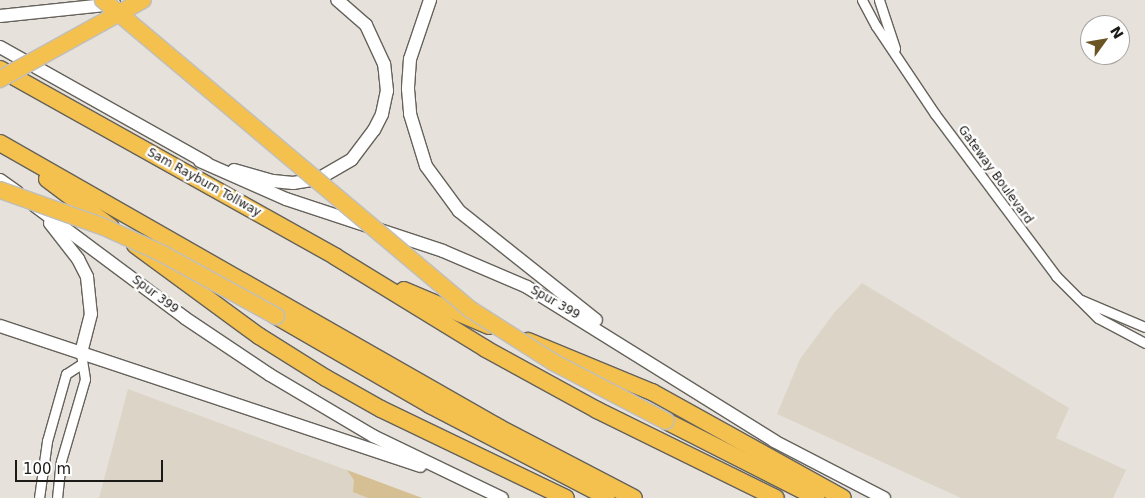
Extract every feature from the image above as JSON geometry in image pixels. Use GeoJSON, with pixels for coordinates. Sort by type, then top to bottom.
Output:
{"type":"FeatureCollection","features":[{"type":"Feature","properties":{"kind":"highway"},"geometry":{"type":"LineString","coordinates":[[102,0],[470,309],[553,362],[817,498]]}},
{"type":"Feature","properties":{"kind":"highway"},"geometry":{"type":"LineString","coordinates":[[0,79],[143,0]]}},
{"type":"Feature","properties":{"kind":"highway","name":"Sam Rayburn Tollway"},"geometry":{"type":"LineString","coordinates":[[0,69],[336,257],[406,302],[589,405],[776,498]]}},
{"type":"Feature","properties":{"kind":"highway"},"geometry":{"type":"LineString","coordinates":[[3,145],[259,336],[382,409],[566,498]]}},
{"type":"Feature","properties":{"kind":"highway"},"geometry":{"type":"LineString","coordinates":[[3,145],[492,424],[634,498]]}},
{"type":"Feature","properties":{"kind":"highway"},"geometry":{"type":"LineString","coordinates":[[0,190],[104,227],[163,254],[276,316],[430,405],[610,498]]}},
{"type":"Feature","properties":{"kind":"highway"},"geometry":{"type":"LineString","coordinates":[[336,257],[436,305],[652,392],[843,498]]}},
{"type":"Feature","properties":{"kind":"main road"},"geometry":{"type":"LineString","coordinates":[[0,16],[153,0]]}},
{"type":"Feature","properties":{"kind":"main road"},"geometry":{"type":"LineString","coordinates":[[0,47],[200,161],[273,181],[293,183],[318,179],[338,169],[365,145],[382,114],[387,91],[384,64],[366,26],[337,0]]}},
{"type":"Feature","properties":{"kind":"main road"},"geometry":{"type":"LineString","coordinates":[[430,0],[410,59],[408,88],[410,114],[426,166],[459,211],[636,353]]}},
{"type":"Feature","properties":{"kind":"main road","name":"Spur 399"},"geometry":{"type":"LineString","coordinates":[[200,161],[286,199],[490,269],[559,305],[774,441],[884,498]]}},
{"type":"Feature","properties":{"kind":"main road","name":"Spur 399"},"geometry":{"type":"LineString","coordinates":[[0,180],[185,318],[270,375],[373,436],[502,498]]}},
{"type":"Feature","properties":{"kind":"main road"},"geometry":{"type":"LineString","coordinates":[[37,208],[73,252],[87,277],[91,314],[81,359]]}},
{"type":"Feature","properties":{"kind":"main road"},"geometry":{"type":"LineString","coordinates":[[0,326],[81,359],[466,482]]}},
{"type":"Feature","properties":{"kind":"street","name":"Gateway Boulevard"},"geometry":{"type":"LineString","coordinates":[[862,0],[876,26],[935,114],[1056,276],[1098,318],[1145,343]]}},
{"type":"Feature","properties":{"kind":"street","name":"Gateway Boulevard"},"geometry":{"type":"LineString","coordinates":[[879,0],[898,58]]}},
{"type":"Feature","properties":{"kind":"street","name":"Gateway Boulevard"},"geometry":{"type":"LineString","coordinates":[[1081,300],[1145,327]]}},
{"type":"Feature","properties":{"kind":"street"},"geometry":{"type":"LineString","coordinates":[[39,498],[47,441],[66,374],[81,359]]}},
{"type":"Feature","properties":{"kind":"street"},"geometry":{"type":"LineString","coordinates":[[57,498],[63,453],[85,379],[81,359]]}},
{"type":"Feature","properties":{"kind":"shaded area"},"geometry":{"type":"Polygon","coordinates":[[[862,283],[1069,408],[1056,438],[1126,470],[1113,498],[961,498],[777,414],[800,359],[834,313],[862,283]]]}},
{"type":"Feature","properties":{"kind":"shaded area"},"geometry":{"type":"Polygon","coordinates":[[[128,389],[422,498],[99,498],[128,389]]]}},
{"type":"Feature","properties":{"kind":"shaded area"},"geometry":{"type":"Polygon","coordinates":[[[347,470],[422,498],[368,498],[353,492],[354,480],[347,470]]]}}]}
